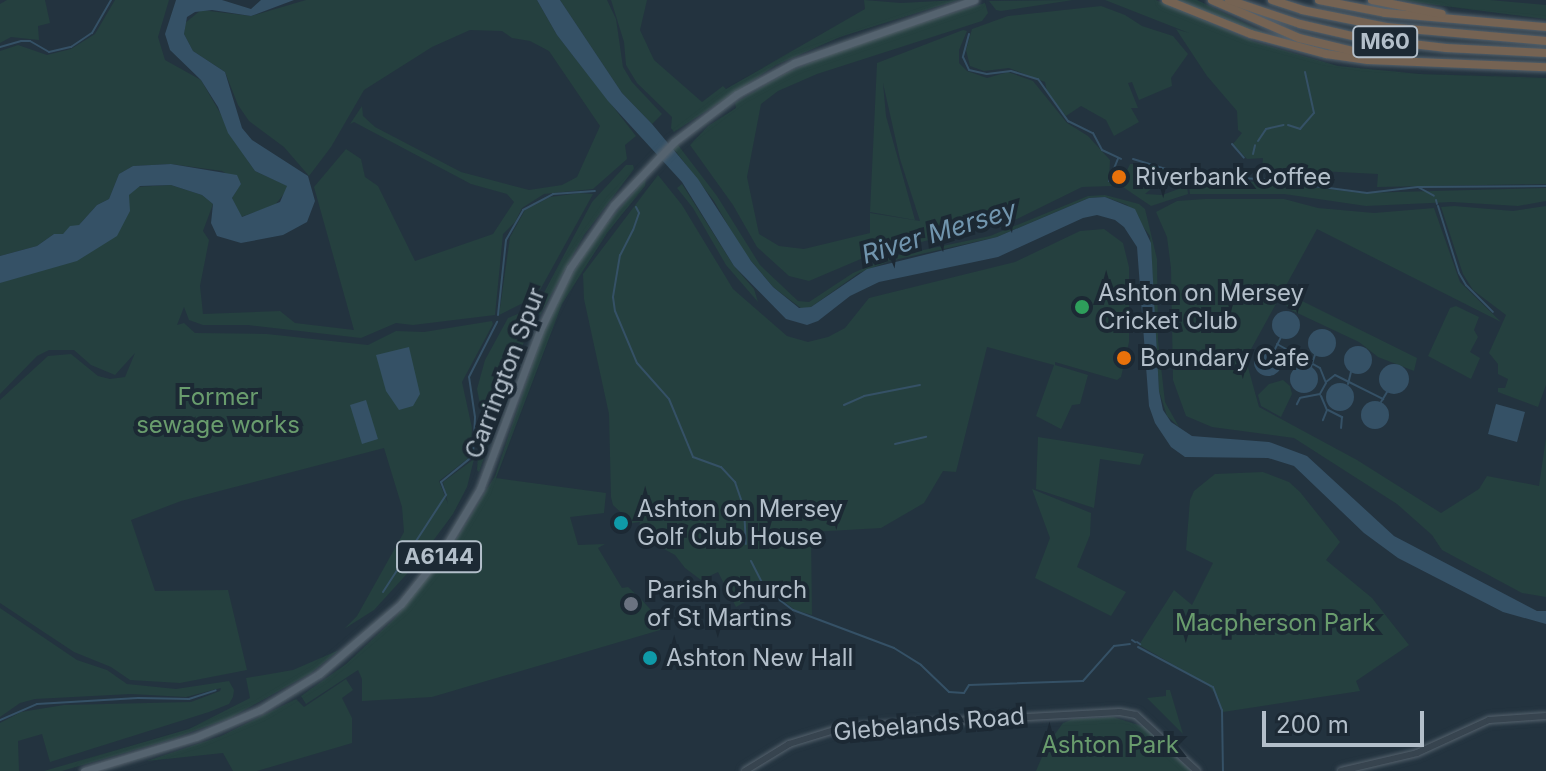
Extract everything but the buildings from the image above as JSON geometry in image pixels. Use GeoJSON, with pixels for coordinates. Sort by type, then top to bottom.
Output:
{"type":"FeatureCollection","features":[{"type":"Feature","properties":{"kind":"highway","name":"M60"},"geometry":{"type":"LineString","coordinates":[[1166,0],[1239,30],[1307,50],[1406,62],[1546,67]]}},
{"type":"Feature","properties":{"kind":"highway","name":"M60"},"geometry":{"type":"LineString","coordinates":[[1212,0],[1299,38],[1406,62]]}},
{"type":"Feature","properties":{"kind":"highway","name":"M60"},"geometry":{"type":"LineString","coordinates":[[1229,0],[1300,24],[1361,38],[1430,47],[1546,53]]}},
{"type":"Feature","properties":{"kind":"highway","name":"M60"},"geometry":{"type":"LineString","coordinates":[[1272,0],[1302,10],[1386,27],[1546,41]]}},
{"type":"Feature","properties":{"kind":"highway","name":"M60"},"geometry":{"type":"LineString","coordinates":[[1319,0],[1385,13],[1544,27]]}},
{"type":"Feature","properties":{"kind":"highway","name":"M60"},"geometry":{"type":"LineString","coordinates":[[1372,0],[1443,14],[1544,27]]}},
{"type":"Feature","properties":{"kind":"main road","name":"Carrington Spur"},"geometry":{"type":"LineString","coordinates":[[84,771],[196,737],[260,710],[319,674],[401,604],[441,554],[480,489],[554,299],[591,235],[633,182],[686,132],[737,94],[794,63],[974,0]]}},
{"type":"Feature","properties":{"kind":"street","name":"Glebelands Road"},"geometry":{"type":"LineString","coordinates":[[745,771],[789,744],[844,727],[1120,712],[1142,720],[1197,771]]}},
{"type":"Feature","properties":{"kind":"street"},"geometry":{"type":"LineString","coordinates":[[1341,771],[1417,753],[1489,720],[1546,716]]}},
{"type":"Feature","properties":{"kind":"green space"},"geometry":{"type":"Polygon","coordinates":[[[7,0],[45,0],[50,23],[38,26],[39,40],[11,37],[0,43],[0,4],[7,0]]]}},
{"type":"Feature","properties":{"kind":"green space"},"geometry":{"type":"Polygon","coordinates":[[[115,0],[169,0],[158,37],[165,60],[201,80],[255,171],[288,186],[287,190],[275,205],[241,217],[232,198],[241,183],[222,171],[171,164],[133,166],[119,174],[109,199],[97,205],[79,225],[63,234],[54,234],[37,246],[0,256],[0,51],[18,45],[47,55],[71,49],[95,34],[115,0]]]}},
{"type":"Feature","properties":{"kind":"green space","name":"Former sewage works"},"geometry":{"type":"Polygon","coordinates":[[[306,0],[537,0],[557,35],[636,136],[625,145],[627,159],[593,189],[544,194],[522,208],[515,222],[503,234],[495,315],[413,325],[396,323],[361,338],[248,325],[203,325],[189,320],[184,307],[177,325],[184,323],[195,333],[267,334],[368,345],[396,331],[424,332],[492,321],[493,324],[462,382],[472,428],[470,457],[439,481],[448,504],[443,482],[474,459],[467,487],[453,514],[415,565],[374,610],[344,629],[357,616],[404,532],[402,507],[384,448],[181,501],[131,520],[155,591],[228,590],[247,670],[180,683],[130,680],[111,667],[74,652],[0,603],[0,400],[48,356],[71,354],[98,376],[110,379],[125,377],[135,353],[115,375],[91,365],[74,350],[49,350],[37,356],[0,394],[0,283],[128,206],[129,195],[135,187],[171,185],[202,195],[213,204],[203,231],[209,240],[200,286],[203,314],[280,311],[295,323],[354,330],[314,187],[346,149],[361,159],[365,177],[378,186],[415,261],[493,234],[514,202],[507,194],[471,184],[354,122],[350,124],[362,106],[363,116],[375,127],[461,172],[529,190],[562,185],[577,177],[600,126],[549,51],[530,41],[512,38],[502,31],[470,30],[432,47],[364,90],[331,147],[309,176],[284,147],[249,121],[238,105],[225,72],[193,51],[184,34],[185,23],[201,10],[251,16],[306,0]]]}},
{"type":"Feature","properties":{"kind":"green space"},"geometry":{"type":"Polygon","coordinates":[[[560,0],[607,0],[616,19],[623,67],[632,82],[662,114],[652,124],[622,93],[560,0]]]}},
{"type":"Feature","properties":{"kind":"green space"},"geometry":{"type":"Polygon","coordinates":[[[611,0],[647,0],[640,30],[654,60],[702,102],[723,86],[726,89],[865,9],[864,0],[901,3],[958,0],[840,37],[776,65],[674,132],[671,128],[672,117],[637,83],[626,65],[624,42],[611,0]]]}},
{"type":"Feature","properties":{"kind":"green space"},"geometry":{"type":"Polygon","coordinates":[[[1073,0],[1001,11],[996,10],[989,1],[1073,0]]]}},
{"type":"Feature","properties":{"kind":"green space"},"geometry":{"type":"Polygon","coordinates":[[[1105,0],[1156,0],[1252,41],[1338,66],[1420,74],[1546,78],[1546,184],[1377,187],[1378,174],[1262,168],[1263,158],[1247,159],[1233,144],[1242,133],[1238,130],[1237,111],[1207,76],[1176,29],[1189,33],[1105,0]]]}},
{"type":"Feature","properties":{"kind":"green space"},"geometry":{"type":"Polygon","coordinates":[[[1173,0],[1197,0],[1280,40],[1272,38],[1173,0]]]}},
{"type":"Feature","properties":{"kind":"green space"},"geometry":{"type":"Polygon","coordinates":[[[1397,0],[1490,0],[1546,5],[1546,19],[1397,0]]]}},
{"type":"Feature","properties":{"kind":"green space"},"geometry":{"type":"Polygon","coordinates":[[[985,3],[988,13],[982,21],[817,74],[778,91],[761,104],[747,177],[759,234],[779,246],[804,249],[870,233],[870,213],[920,221],[900,159],[883,83],[886,116],[915,220],[870,212],[877,63],[963,30],[967,31],[959,50],[959,63],[967,71],[987,78],[1008,72],[1033,81],[1067,123],[1088,136],[1110,160],[1109,181],[1112,171],[1113,186],[1082,187],[1017,219],[875,253],[809,281],[789,276],[757,247],[733,205],[690,145],[708,126],[736,108],[735,103],[786,73],[855,44],[985,3]]]}},
{"type":"Feature","properties":{"kind":"green space"},"geometry":{"type":"Polygon","coordinates":[[[1101,6],[1125,15],[1142,26],[1173,36],[1188,54],[1171,78],[1172,86],[1139,100],[1132,82],[1128,83],[1138,108],[1131,108],[1139,122],[1114,136],[1106,120],[1081,106],[1066,116],[1047,92],[1045,82],[1009,68],[984,71],[970,66],[966,50],[972,29],[1008,16],[1101,6]]]}},
{"type":"Feature","properties":{"kind":"green space"},"geometry":{"type":"Polygon","coordinates":[[[678,145],[717,196],[760,265],[798,301],[809,302],[853,273],[890,257],[990,236],[1088,196],[1105,195],[1139,204],[1145,209],[1157,259],[1158,340],[1165,402],[1179,427],[1167,416],[1159,391],[1150,236],[1127,205],[1105,197],[1089,198],[997,237],[890,261],[859,273],[811,307],[802,309],[773,287],[742,250],[714,201],[673,148],[678,145]]]}},
{"type":"Feature","properties":{"kind":"green space"},"geometry":{"type":"Polygon","coordinates":[[[1130,164],[1149,164],[1171,172],[1145,194],[1162,195],[1187,186],[1188,194],[1151,206],[1120,185],[1130,164]]]}},
{"type":"Feature","properties":{"kind":"green space"},"geometry":{"type":"Polygon","coordinates":[[[626,165],[633,165],[634,169],[584,235],[540,315],[536,307],[479,472],[481,409],[477,389],[485,360],[508,318],[537,306],[592,202],[626,165]]]}},
{"type":"Feature","properties":{"kind":"green space"},"geometry":{"type":"Polygon","coordinates":[[[658,175],[682,205],[733,289],[787,336],[808,342],[828,337],[845,328],[869,298],[1015,262],[1080,231],[1104,229],[1123,243],[1129,267],[1129,342],[1121,377],[1117,380],[1055,362],[1055,365],[1088,375],[1080,404],[1072,405],[1061,429],[1036,416],[1054,365],[987,347],[956,472],[943,471],[924,503],[881,528],[811,532],[812,615],[795,610],[768,589],[736,607],[718,572],[701,580],[685,568],[675,555],[664,549],[658,532],[643,535],[640,541],[637,536],[640,522],[632,523],[613,505],[611,497],[609,414],[584,299],[583,274],[658,175]]]}},
{"type":"Feature","properties":{"kind":"green space"},"geometry":{"type":"Polygon","coordinates":[[[646,178],[645,186],[607,233],[562,304],[496,478],[606,493],[604,513],[570,517],[578,545],[605,544],[598,548],[622,588],[628,587],[667,628],[432,697],[362,701],[362,679],[358,670],[306,704],[301,696],[346,664],[394,619],[459,535],[495,476],[545,327],[567,283],[595,237],[646,178]]]}},
{"type":"Feature","properties":{"kind":"green space"},"geometry":{"type":"Polygon","coordinates":[[[1201,181],[1270,182],[1361,193],[1546,188],[1546,201],[1518,206],[1452,202],[1366,206],[1284,194],[1190,194],[1189,186],[1201,181]]]}},
{"type":"Feature","properties":{"kind":"green space"},"geometry":{"type":"Polygon","coordinates":[[[682,184],[734,266],[754,289],[758,302],[726,265],[693,208],[677,188],[682,184]]]}},
{"type":"Feature","properties":{"kind":"green space"},"geometry":{"type":"Polygon","coordinates":[[[593,194],[540,290],[535,297],[499,315],[510,237],[525,210],[550,197],[593,194]]]}},
{"type":"Feature","properties":{"kind":"green space"},"geometry":{"type":"Polygon","coordinates":[[[1284,199],[1318,208],[1374,213],[1434,208],[1460,282],[1501,322],[1317,229],[1244,362],[1246,360],[1259,407],[1357,460],[1441,513],[1479,489],[1487,476],[1539,486],[1546,438],[1546,597],[1522,593],[1442,550],[1432,535],[1397,504],[1294,438],[1212,427],[1186,416],[1173,380],[1171,268],[1167,237],[1156,212],[1177,201],[1284,199]]]}},
{"type":"Feature","properties":{"kind":"green space"},"geometry":{"type":"Polygon","coordinates":[[[1546,206],[1546,385],[1538,407],[1498,392],[1498,388],[1505,388],[1508,379],[1498,374],[1498,364],[1489,353],[1506,315],[1473,290],[1463,274],[1441,207],[1513,211],[1546,206]]]}},
{"type":"Feature","properties":{"kind":"green space"},"geometry":{"type":"Polygon","coordinates":[[[1288,294],[1417,358],[1414,371],[1378,357],[1359,342],[1291,310],[1284,303],[1288,294]]]}},
{"type":"Feature","properties":{"kind":"green space"},"geometry":{"type":"Polygon","coordinates":[[[1456,306],[1479,317],[1474,330],[1478,337],[1470,352],[1480,358],[1471,379],[1428,356],[1450,308],[1456,306]]]}},
{"type":"Feature","properties":{"kind":"green space"},"geometry":{"type":"Polygon","coordinates":[[[1283,380],[1290,386],[1292,394],[1281,417],[1261,406],[1258,395],[1269,384],[1283,380]]]}},
{"type":"Feature","properties":{"kind":"green space"},"geometry":{"type":"Polygon","coordinates":[[[1038,437],[1144,454],[1140,465],[1100,459],[1094,508],[1036,489],[1038,437]]]}},
{"type":"Feature","properties":{"kind":"green space","name":"Macpherson Park"},"geometry":{"type":"Polygon","coordinates":[[[1263,472],[1289,482],[1300,492],[1340,542],[1326,560],[1372,598],[1409,645],[1356,681],[1360,691],[1223,712],[1218,697],[1207,684],[1139,645],[1174,590],[1192,605],[1213,563],[1186,550],[1190,500],[1194,491],[1215,474],[1263,472]]]}},
{"type":"Feature","properties":{"kind":"green space"},"geometry":{"type":"Polygon","coordinates":[[[1032,489],[1091,513],[1090,535],[1077,567],[1126,592],[1111,616],[1035,578],[1050,538],[1032,489]]]}},
{"type":"Feature","properties":{"kind":"green space"},"geometry":{"type":"Polygon","coordinates":[[[0,608],[77,660],[107,670],[127,684],[176,689],[229,681],[234,690],[233,697],[229,704],[209,712],[50,762],[42,734],[18,741],[19,771],[0,771],[0,723],[21,712],[64,705],[191,702],[221,688],[186,697],[131,694],[35,699],[20,703],[0,717],[0,608]]]}},
{"type":"Feature","properties":{"kind":"green space"},"geometry":{"type":"Polygon","coordinates":[[[339,650],[311,673],[230,718],[169,740],[62,771],[44,771],[189,729],[250,698],[246,678],[293,670],[339,650]]]}},
{"type":"Feature","properties":{"kind":"green space"},"geometry":{"type":"Polygon","coordinates":[[[346,679],[353,690],[342,698],[352,718],[352,743],[257,771],[233,771],[223,753],[147,761],[221,736],[296,699],[304,707],[346,679]]]}},
{"type":"Feature","properties":{"kind":"green space"},"geometry":{"type":"Polygon","coordinates":[[[1166,690],[1170,690],[1183,734],[1147,698],[1166,696],[1166,690]]]}},
{"type":"Feature","properties":{"kind":"green space","name":"Ashton Park"},"geometry":{"type":"Polygon","coordinates":[[[1113,717],[1145,727],[1191,771],[1036,771],[1047,745],[1063,723],[1073,719],[1113,717]]]}},
{"type":"Feature","properties":{"kind":"water"},"geometry":{"type":"Polygon","coordinates":[[[176,0],[222,0],[251,9],[261,0],[294,0],[251,16],[212,10],[195,12],[187,17],[184,34],[193,51],[225,72],[242,128],[252,140],[308,176],[315,201],[307,222],[283,235],[241,243],[217,236],[211,223],[213,204],[202,195],[171,185],[140,186],[129,195],[130,211],[117,236],[77,261],[0,283],[0,256],[37,246],[54,234],[63,234],[70,226],[79,225],[97,205],[109,199],[119,174],[133,166],[171,164],[237,175],[241,184],[232,198],[242,217],[280,202],[287,186],[255,171],[228,133],[218,107],[201,80],[170,50],[165,34],[176,0]]]}},
{"type":"Feature","properties":{"kind":"water"},"geometry":{"type":"Polygon","coordinates":[[[537,0],[560,0],[622,93],[698,179],[751,261],[773,287],[799,308],[811,307],[867,269],[997,237],[1089,198],[1105,197],[1135,209],[1151,243],[1159,391],[1163,410],[1171,422],[1192,436],[1269,442],[1307,456],[1394,536],[1537,611],[1546,611],[1546,624],[1503,612],[1398,558],[1364,533],[1294,466],[1268,458],[1185,457],[1171,447],[1155,423],[1149,406],[1137,247],[1124,227],[1115,220],[1097,215],[1083,218],[998,257],[879,282],[850,296],[818,321],[807,325],[786,319],[734,266],[682,182],[608,101],[557,35],[537,0]]]}},
{"type":"Feature","properties":{"kind":"water"},"geometry":{"type":"Polygon","coordinates":[[[1286,311],[1296,315],[1300,325],[1296,335],[1286,339],[1276,335],[1272,325],[1276,315],[1286,311]]]}},
{"type":"Feature","properties":{"kind":"water"},"geometry":{"type":"Polygon","coordinates":[[[1322,329],[1332,333],[1336,343],[1332,353],[1322,357],[1312,353],[1308,343],[1312,333],[1322,329]]]}},
{"type":"Feature","properties":{"kind":"water"},"geometry":{"type":"Polygon","coordinates":[[[1358,346],[1368,350],[1372,360],[1368,370],[1358,374],[1348,370],[1344,360],[1348,350],[1358,346]]]}},
{"type":"Feature","properties":{"kind":"water"},"geometry":{"type":"Polygon","coordinates":[[[409,347],[420,394],[413,406],[399,410],[386,391],[376,355],[409,347]]]}},
{"type":"Feature","properties":{"kind":"water"},"geometry":{"type":"Polygon","coordinates":[[[1268,348],[1278,352],[1282,362],[1278,372],[1268,376],[1258,372],[1254,362],[1258,352],[1268,348]]]}},
{"type":"Feature","properties":{"kind":"water"},"geometry":{"type":"Polygon","coordinates":[[[1394,364],[1400,365],[1408,373],[1408,385],[1400,393],[1394,394],[1388,393],[1380,385],[1379,379],[1380,373],[1388,365],[1394,364]]]}},
{"type":"Feature","properties":{"kind":"water"},"geometry":{"type":"Polygon","coordinates":[[[1304,365],[1314,369],[1318,379],[1314,389],[1304,393],[1294,389],[1290,379],[1294,369],[1304,365]]]}},
{"type":"Feature","properties":{"kind":"water"},"geometry":{"type":"Polygon","coordinates":[[[1340,383],[1350,387],[1354,397],[1350,407],[1340,411],[1330,407],[1326,397],[1330,387],[1340,383]]]}},
{"type":"Feature","properties":{"kind":"water"},"geometry":{"type":"Polygon","coordinates":[[[366,400],[378,439],[362,444],[350,405],[366,400]]]}},
{"type":"Feature","properties":{"kind":"water"},"geometry":{"type":"Polygon","coordinates":[[[1375,401],[1385,405],[1389,415],[1385,425],[1375,429],[1365,425],[1361,415],[1365,405],[1375,401]]]}},
{"type":"Feature","properties":{"kind":"water"},"geometry":{"type":"Polygon","coordinates":[[[1496,404],[1525,412],[1517,442],[1488,434],[1496,404]]]}},
{"type":"Feature","properties":{"kind":"waterway"},"geometry":{"type":"LineString","coordinates":[[0,47],[21,41],[30,41],[49,52],[71,47],[92,33],[111,0]]}},
{"type":"Feature","properties":{"kind":"waterway"},"geometry":{"type":"LineString","coordinates":[[969,34],[963,57],[969,70],[987,74],[1011,71],[1038,79],[1068,121],[1093,133],[1102,150],[1121,159]]}},
{"type":"Feature","properties":{"kind":"waterway"},"geometry":{"type":"LineString","coordinates":[[1288,125],[1300,129],[1314,113],[1305,72]]}},
{"type":"Feature","properties":{"kind":"waterway"},"geometry":{"type":"LineString","coordinates":[[1258,141],[1266,129],[1284,125]]}},
{"type":"Feature","properties":{"kind":"waterway"},"geometry":{"type":"LineString","coordinates":[[1232,144],[1244,158]]}},
{"type":"Feature","properties":{"kind":"waterway"},"geometry":{"type":"LineString","coordinates":[[1253,154],[1255,145]]}},
{"type":"Feature","properties":{"kind":"waterway"},"geometry":{"type":"LineString","coordinates":[[1109,181],[1118,159]]}},
{"type":"Feature","properties":{"kind":"waterway"},"geometry":{"type":"LineString","coordinates":[[1133,159],[1179,173]]}},
{"type":"Feature","properties":{"kind":"waterway"},"geometry":{"type":"LineString","coordinates":[[1191,176],[1261,179],[1367,193],[1418,187],[1546,186]]}},
{"type":"Feature","properties":{"kind":"waterway"},"geometry":{"type":"LineString","coordinates":[[1418,187],[1434,196]]}},
{"type":"Feature","properties":{"kind":"waterway"},"geometry":{"type":"LineString","coordinates":[[498,315],[506,240],[523,210],[553,194],[595,191]]}},
{"type":"Feature","properties":{"kind":"waterway"},"geometry":{"type":"LineString","coordinates":[[1436,200],[1437,204]]}},
{"type":"Feature","properties":{"kind":"waterway"},"geometry":{"type":"LineString","coordinates":[[1438,206],[1459,273],[1466,285],[1493,312]]}},
{"type":"Feature","properties":{"kind":"waterway"},"geometry":{"type":"LineString","coordinates":[[636,207],[639,213],[620,255],[613,297],[615,311],[637,363],[669,399],[693,457],[721,467],[735,482],[744,508],[746,544]]}},
{"type":"Feature","properties":{"kind":"waterway"},"geometry":{"type":"LineString","coordinates":[[383,592],[446,495],[441,482],[473,456],[475,417],[469,377],[497,322]]}},
{"type":"Feature","properties":{"kind":"waterway"},"geometry":{"type":"LineString","coordinates":[[1275,349],[1281,337]]}},
{"type":"Feature","properties":{"kind":"waterway"},"geometry":{"type":"LineString","coordinates":[[1277,344],[1320,368],[1326,383],[1320,394],[1300,398],[1297,404]]}},
{"type":"Feature","properties":{"kind":"waterway"},"geometry":{"type":"LineString","coordinates":[[1311,367],[1315,355]]}},
{"type":"Feature","properties":{"kind":"waterway"},"geometry":{"type":"LineString","coordinates":[[1348,384],[1351,372]]}},
{"type":"Feature","properties":{"kind":"waterway"},"geometry":{"type":"LineString","coordinates":[[1326,382],[1335,375],[1383,399]]}},
{"type":"Feature","properties":{"kind":"waterway"},"geometry":{"type":"LineString","coordinates":[[844,405],[864,396],[920,385]]}},
{"type":"Feature","properties":{"kind":"waterway"},"geometry":{"type":"LineString","coordinates":[[1381,402],[1387,392]]}},
{"type":"Feature","properties":{"kind":"waterway"},"geometry":{"type":"LineString","coordinates":[[1321,396],[1327,410],[1323,420]]}},
{"type":"Feature","properties":{"kind":"waterway"},"geometry":{"type":"LineString","coordinates":[[1328,410],[1342,417],[1341,428]]}},
{"type":"Feature","properties":{"kind":"waterway"},"geometry":{"type":"LineString","coordinates":[[895,444],[926,437]]}},
{"type":"Feature","properties":{"kind":"waterway"},"geometry":{"type":"LineString","coordinates":[[751,561],[765,589],[793,610],[894,648],[921,665],[949,692],[964,693],[969,685],[1083,681],[1114,646],[1130,644]]}},
{"type":"Feature","properties":{"kind":"waterway"},"geometry":{"type":"LineString","coordinates":[[1138,647],[1213,687],[1222,710],[1223,771]]}},
{"type":"Feature","properties":{"kind":"waterway"},"geometry":{"type":"LineString","coordinates":[[0,720],[37,704],[138,698],[189,699],[216,690]]}},
{"type":"Feature","properties":{"kind":"place","name":"Riverbank Coffee"},"geometry":{"type":"Point","coordinates":[1119,177]}},
{"type":"Feature","properties":{"kind":"place","name":"Ashton on Mersey Cricket Club"},"geometry":{"type":"Point","coordinates":[1082,307]}},
{"type":"Feature","properties":{"kind":"place","name":"Boundary Cafe"},"geometry":{"type":"Point","coordinates":[1124,358]}},
{"type":"Feature","properties":{"kind":"place","name":"Ashton on Mersey Golf Club House"},"geometry":{"type":"Point","coordinates":[621,523]}},
{"type":"Feature","properties":{"kind":"place","name":"Parish Church of St Martins"},"geometry":{"type":"Point","coordinates":[631,604]}},
{"type":"Feature","properties":{"kind":"place","name":"Ashton New Hall"},"geometry":{"type":"Point","coordinates":[650,658]}},
{"type":"Feature","properties":{"kind":"water label","name":"River Mersey"},"geometry":{"type":"Point","coordinates":[939,232]}}]}
